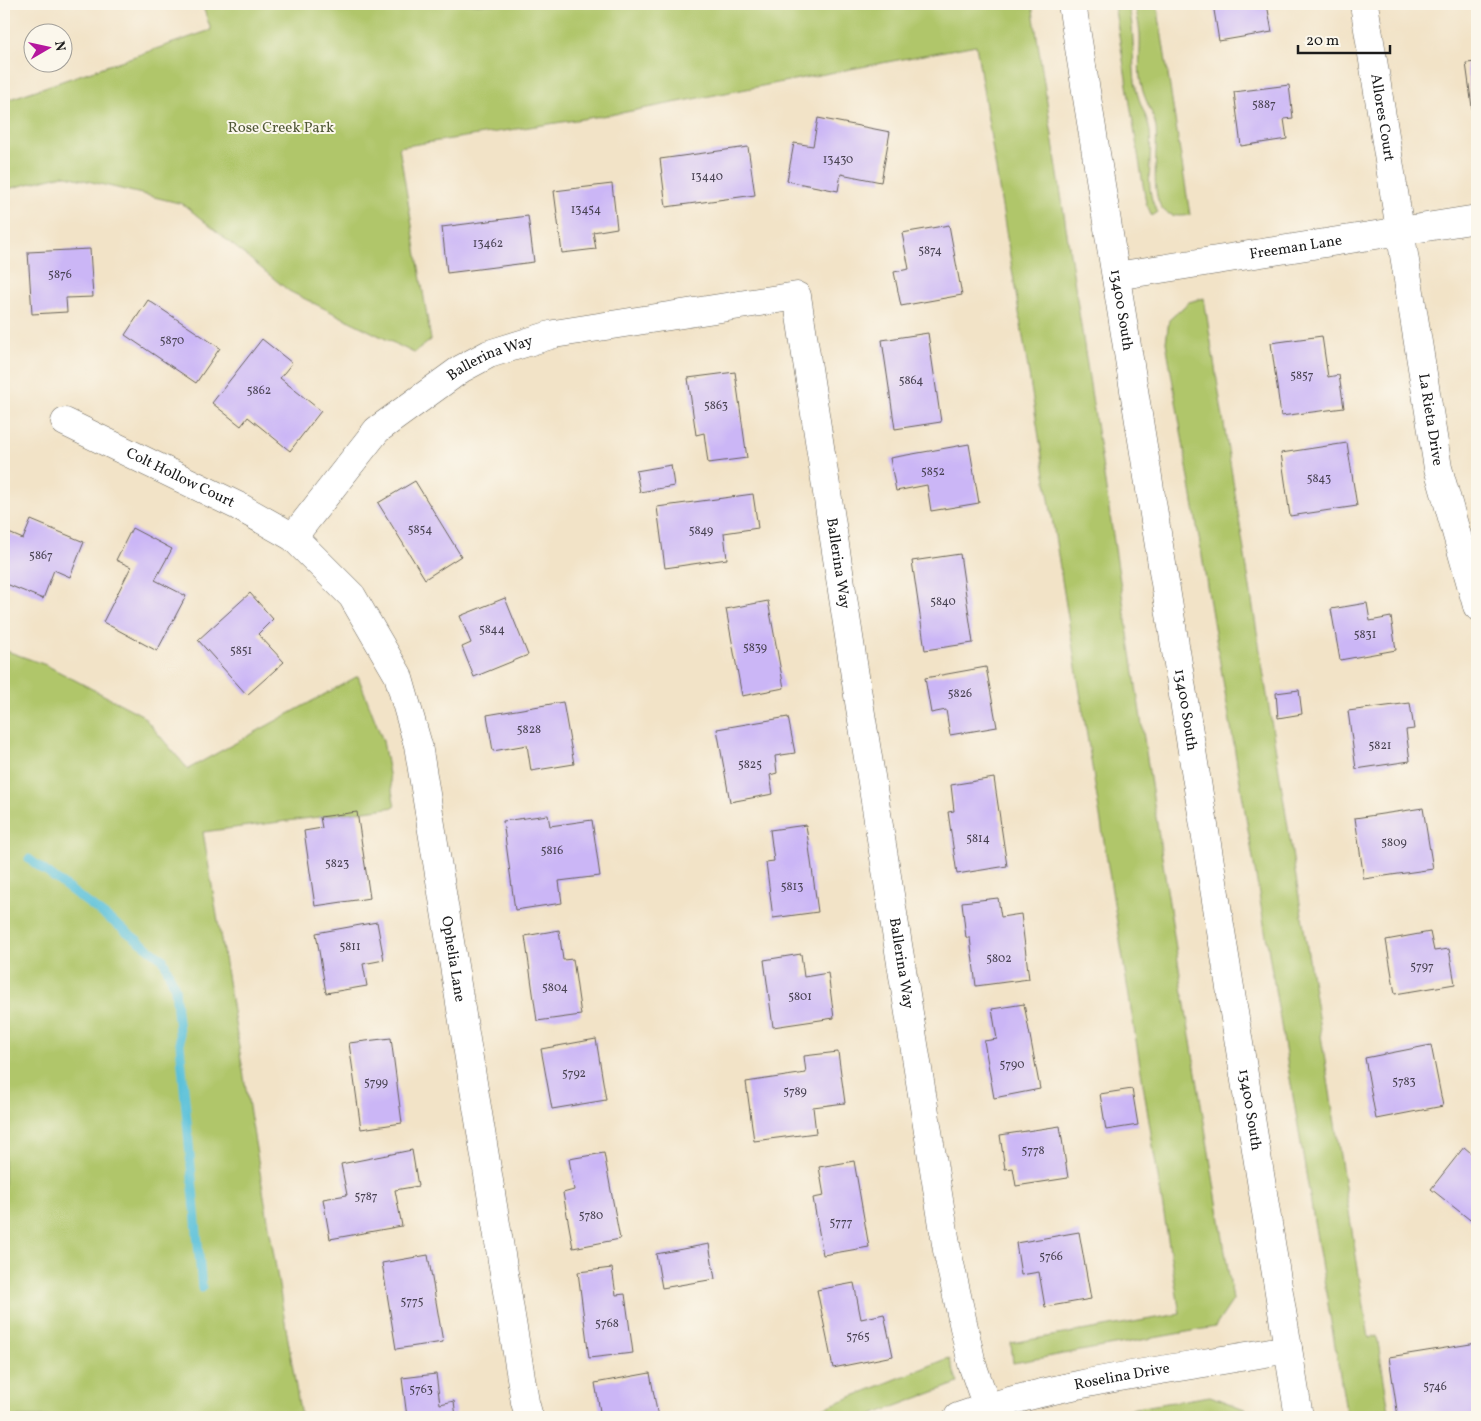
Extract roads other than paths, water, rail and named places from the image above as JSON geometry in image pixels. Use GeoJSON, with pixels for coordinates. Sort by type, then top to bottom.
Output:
{"type":"FeatureCollection","features":[{"type":"Feature","properties":{"kind":"street","name":"13400 South"},"geometry":{"type":"LineString","coordinates":[[1072,4],[1298,1417]]}},
{"type":"Feature","properties":{"kind":"street","name":"Allores Court"},"geometry":{"type":"LineString","coordinates":[[1364,4],[1399,231]]}},
{"type":"Feature","properties":{"kind":"street","name":"Freeman Lane"},"geometry":{"type":"LineString","coordinates":[[1116,276],[1477,219]]}},
{"type":"Feature","properties":{"kind":"street","name":"La Rieta Drive"},"geometry":{"type":"LineString","coordinates":[[1399,231],[1438,468],[1477,606]]}},
{"type":"Feature","properties":{"kind":"street","name":"Ballerina Way"},"geometry":{"type":"LineString","coordinates":[[293,537],[376,430],[461,369],[489,354],[554,334],[797,296],[857,689],[947,1250],[972,1364],[987,1407]]}},
{"type":"Feature","properties":{"kind":"street","name":"Colt Hollow Court"},"geometry":{"type":"LineString","coordinates":[[65,422],[238,506],[293,537]]}},
{"type":"Feature","properties":{"kind":"street","name":"Ophelia Lane"},"geometry":{"type":"LineString","coordinates":[[293,537],[352,596],[398,675],[418,745],[529,1417]]}},
{"type":"Feature","properties":{"kind":"street","name":"Roselina Drive"},"geometry":{"type":"LineString","coordinates":[[958,1417],[987,1407],[1091,1382],[1288,1349]]}},
{"type":"Feature","properties":{"kind":"waterway"},"geometry":{"type":"LineString","coordinates":[[29,859],[163,959],[175,988],[202,1288]]}},
{"type":"Feature","properties":{"kind":"park label","name":"Rose Creek Park"},"geometry":{"type":"Point","coordinates":[281,128]}}]}
